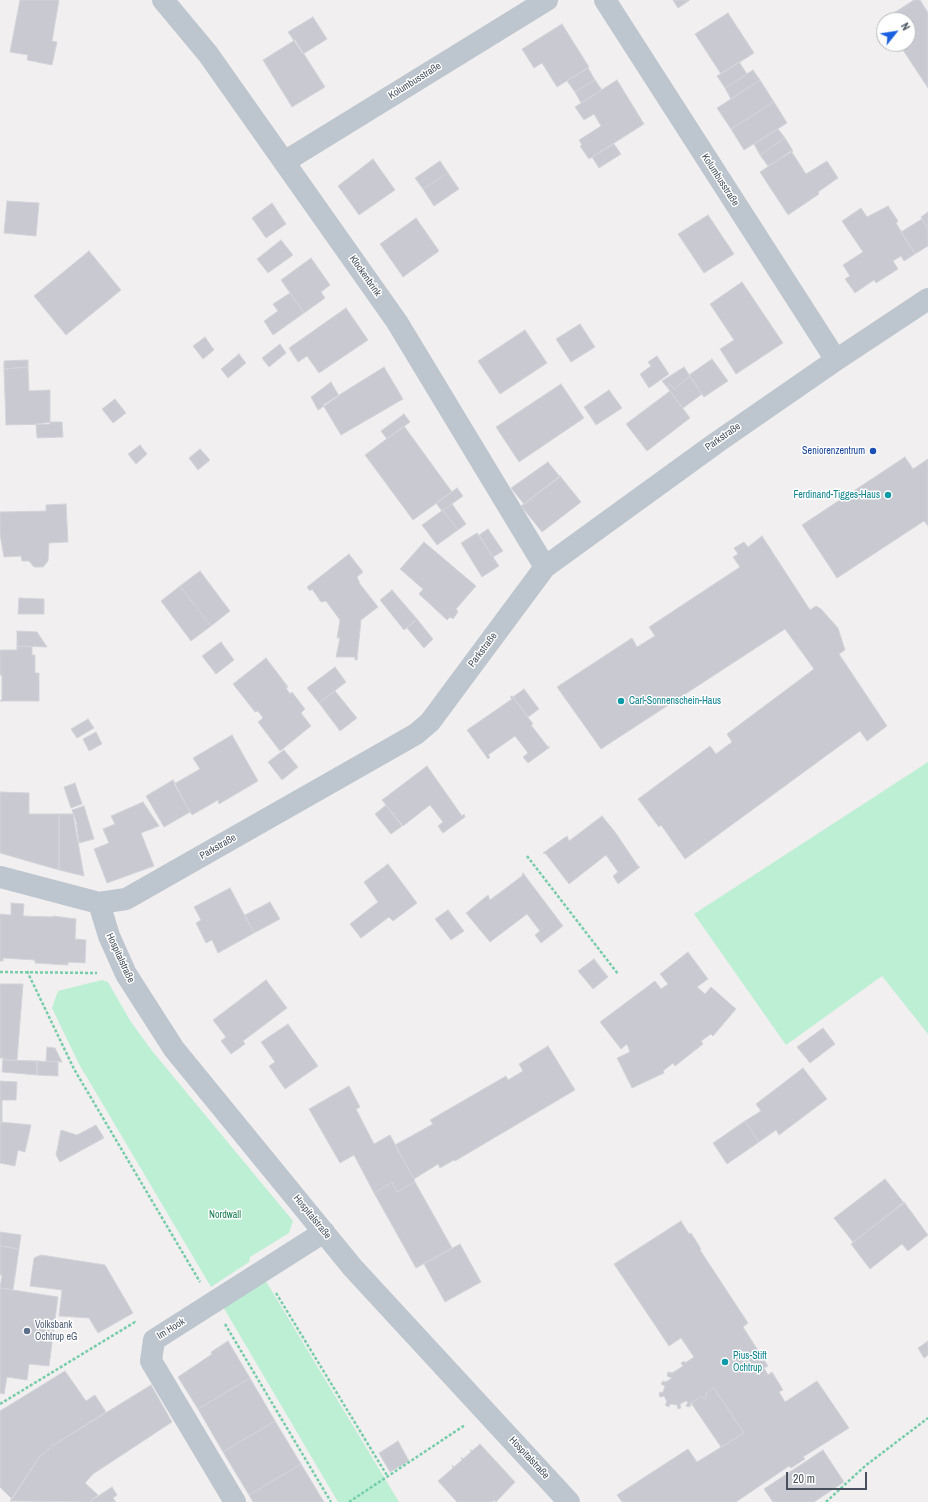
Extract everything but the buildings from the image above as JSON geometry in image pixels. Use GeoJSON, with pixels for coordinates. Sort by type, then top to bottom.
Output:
{"type":"FeatureCollection","features":[{"type":"Feature","properties":{"kind":"street","name":"Klockenbrink"},"geometry":{"type":"LineString","coordinates":[[163,0],[208,54],[397,322],[545,567]]}},
{"type":"Feature","properties":{"kind":"street","name":"Kolumbusstraße"},"geometry":{"type":"LineString","coordinates":[[284,162],[547,0]]}},
{"type":"Feature","properties":{"kind":"street","name":"Kolumbusstraße"},"geometry":{"type":"LineString","coordinates":[[605,0],[836,360]]}},
{"type":"Feature","properties":{"kind":"street","name":"Parkstraße"},"geometry":{"type":"LineString","coordinates":[[0,877],[99,903],[126,899],[416,734],[430,722],[545,567],[716,443],[836,360],[928,299]]}},
{"type":"Feature","properties":{"kind":"street","name":"Hospitalstraße"},"geometry":{"type":"LineString","coordinates":[[99,903],[109,936],[126,974],[174,1049],[359,1274],[447,1372],[569,1502]]}},
{"type":"Feature","properties":{"kind":"street","name":"Im Hook"},"geometry":{"type":"LineString","coordinates":[[235,1502],[151,1361],[154,1340],[324,1232]]}},
{"type":"Feature","properties":{"kind":"path"},"geometry":{"type":"LineString","coordinates":[[527,856],[618,974]]}},
{"type":"Feature","properties":{"kind":"path"},"geometry":{"type":"LineString","coordinates":[[27,971],[74,1068],[331,1502]]}},
{"type":"Feature","properties":{"kind":"path"},"geometry":{"type":"LineString","coordinates":[[0,972],[27,971],[126,974]]}},
{"type":"Feature","properties":{"kind":"path"},"geometry":{"type":"LineString","coordinates":[[262,1270],[388,1477]]}},
{"type":"Feature","properties":{"kind":"path"},"geometry":{"type":"LineString","coordinates":[[0,1404],[135,1322],[154,1340]]}},
{"type":"Feature","properties":{"kind":"path"},"geometry":{"type":"LineString","coordinates":[[349,1502],[485,1411]]}},
{"type":"Feature","properties":{"kind":"path"},"geometry":{"type":"LineString","coordinates":[[826,1502],[865,1466],[928,1418]]}},
{"type":"Feature","properties":{"kind":"green space"},"geometry":{"type":"Polygon","coordinates":[[[928,762],[928,1034],[882,976],[786,1045],[694,914],[928,762]]]}},
{"type":"Feature","properties":{"kind":"green space","name":"Nordwall"},"geometry":{"type":"Polygon","coordinates":[[[102,980],[108,982],[131,1022],[153,1052],[293,1221],[289,1233],[250,1257],[249,1262],[211,1287],[79,1064],[52,1008],[58,991],[102,980]]]}},
{"type":"Feature","properties":{"kind":"green space"},"geometry":{"type":"Polygon","coordinates":[[[264,1278],[399,1502],[338,1502],[222,1305],[264,1278]]]}},
{"type":"Feature","properties":{"kind":"place","name":"Seniorenzentrum"},"geometry":{"type":"Point","coordinates":[873,451]}},
{"type":"Feature","properties":{"kind":"place","name":"Ferdinand-Tigges-Haus"},"geometry":{"type":"Point","coordinates":[888,495]}},
{"type":"Feature","properties":{"kind":"place","name":"Carl-Sonnenschein-Haus"},"geometry":{"type":"Point","coordinates":[621,701]}},
{"type":"Feature","properties":{"kind":"place","name":"Volksbank Ochtrup eG"},"geometry":{"type":"Point","coordinates":[27,1331]}},
{"type":"Feature","properties":{"kind":"place","name":"Pius-Stift Ochtrup"},"geometry":{"type":"Point","coordinates":[725,1362]}}]}
